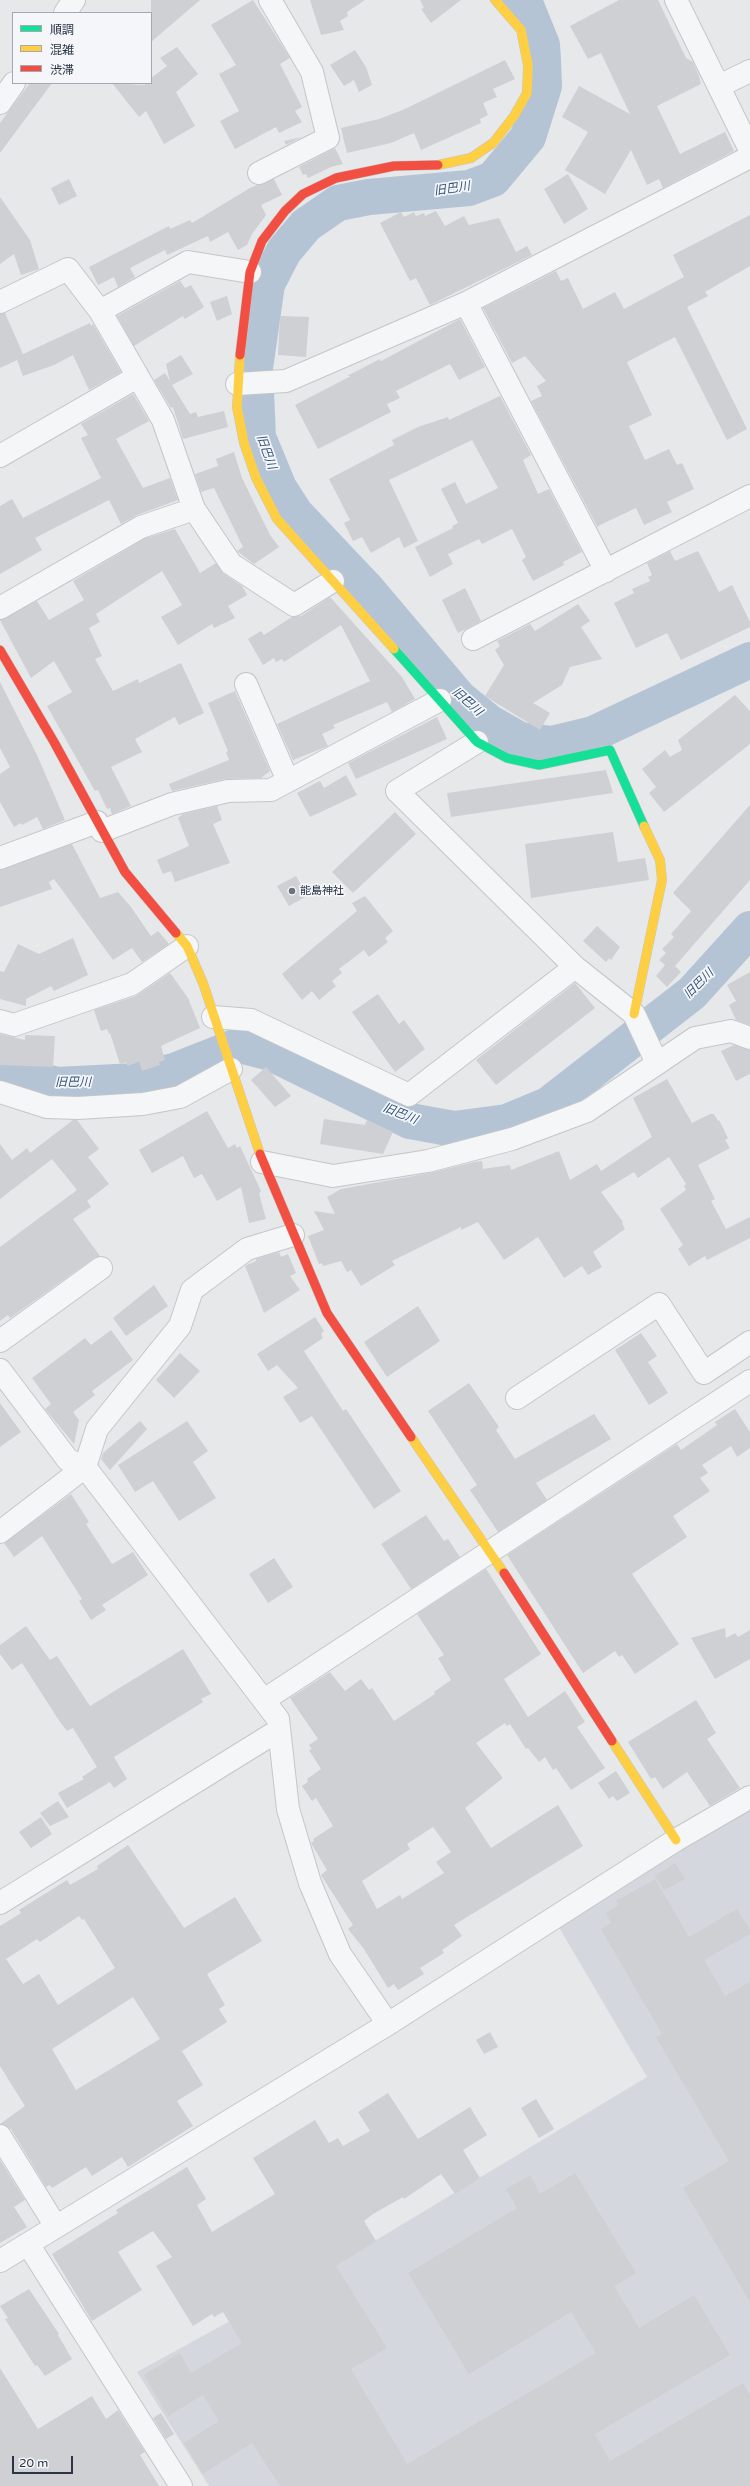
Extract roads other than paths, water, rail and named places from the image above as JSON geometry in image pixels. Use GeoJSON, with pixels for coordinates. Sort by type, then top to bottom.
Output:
{"type":"FeatureCollection","features":[{"type":"Feature","properties":{"kind":"street"},"geometry":{"type":"LineString","coordinates":[[65,12],[74,0]]}},
{"type":"Feature","properties":{"kind":"street"},"geometry":{"type":"LineString","coordinates":[[259,173],[328,138],[312,72],[270,0]]}},
{"type":"Feature","properties":{"kind":"street"},"geometry":{"type":"LineString","coordinates":[[495,0],[521,30],[528,65],[526,93],[514,116],[493,143],[470,158],[444,165],[394,166],[336,178],[303,194],[285,211],[262,241],[250,272],[237,384],[237,407],[244,443],[256,478],[277,519],[477,742],[507,758],[539,765],[610,750],[660,860],[662,880],[634,1014]]}},
{"type":"Feature","properties":{"kind":"street"},"geometry":{"type":"LineString","coordinates":[[676,0],[750,150]]}},
{"type":"Feature","properties":{"kind":"street"},"geometry":{"type":"LineString","coordinates":[[719,86],[750,71]]}},
{"type":"Feature","properties":{"kind":"street"},"geometry":{"type":"LineString","coordinates":[[0,103],[13,84]]}},
{"type":"Feature","properties":{"kind":"street"},"geometry":{"type":"LineString","coordinates":[[237,384],[286,381],[466,303],[750,156]]}},
{"type":"Feature","properties":{"kind":"street"},"geometry":{"type":"LineString","coordinates":[[100,311],[188,262],[250,272]]}},
{"type":"Feature","properties":{"kind":"street"},"geometry":{"type":"LineString","coordinates":[[0,302],[68,269],[100,311],[163,420],[194,509],[231,564],[294,605],[333,581]]}},
{"type":"Feature","properties":{"kind":"street"},"geometry":{"type":"LineString","coordinates":[[466,303],[606,571]]}},
{"type":"Feature","properties":{"kind":"street"},"geometry":{"type":"LineString","coordinates":[[0,456],[137,377]]}},
{"type":"Feature","properties":{"kind":"street"},"geometry":{"type":"LineString","coordinates":[[473,639],[750,496]]}},
{"type":"Feature","properties":{"kind":"street"},"geometry":{"type":"LineString","coordinates":[[0,608],[141,527],[194,509]]}},
{"type":"Feature","properties":{"kind":"street"},"geometry":{"type":"LineString","coordinates":[[2,660],[100,826],[125,872],[187,946],[203,984],[262,1162],[327,1313],[490,1552],[676,1840]]}},
{"type":"Feature","properties":{"kind":"street"},"geometry":{"type":"LineString","coordinates":[[246,684],[288,781]]}},
{"type":"Feature","properties":{"kind":"street"},"geometry":{"type":"LineString","coordinates":[[0,858],[172,804],[228,792],[271,790],[440,700]]}},
{"type":"Feature","properties":{"kind":"street"},"geometry":{"type":"LineString","coordinates":[[477,742],[397,791],[575,967],[634,1014],[657,1063]]}},
{"type":"Feature","properties":{"kind":"street"},"geometry":{"type":"LineString","coordinates":[[0,1021],[14,1025],[132,984],[187,946]]}},
{"type":"Feature","properties":{"kind":"street"},"geometry":{"type":"LineString","coordinates":[[216,1026],[251,1020],[409,1095],[575,967]]}},
{"type":"Feature","properties":{"kind":"street"},"geometry":{"type":"LineString","coordinates":[[262,1162],[333,1176],[428,1161],[512,1139],[587,1111],[695,1038],[731,1031],[750,1038]]}},
{"type":"Feature","properties":{"kind":"street"},"geometry":{"type":"LineString","coordinates":[[0,1092],[48,1107],[78,1108],[143,1104],[180,1097],[229,1064]]}},
{"type":"Feature","properties":{"kind":"street"},"geometry":{"type":"LineString","coordinates":[[0,1532],[85,1467],[97,1429],[180,1326],[192,1290],[246,1249],[294,1235]]}},
{"type":"Feature","properties":{"kind":"street"},"geometry":{"type":"LineString","coordinates":[[0,1341],[100,1268]]}},
{"type":"Feature","properties":{"kind":"street"},"geometry":{"type":"LineString","coordinates":[[517,1398],[659,1304],[704,1373],[750,1342]]}},
{"type":"Feature","properties":{"kind":"street"},"geometry":{"type":"LineString","coordinates":[[0,1370],[68,1460],[85,1467],[278,1719],[288,1808],[310,1883],[340,1954],[388,2024]]}},
{"type":"Feature","properties":{"kind":"street"},"geometry":{"type":"LineString","coordinates":[[264,1700],[750,1381]]}},
{"type":"Feature","properties":{"kind":"street"},"geometry":{"type":"LineString","coordinates":[[0,1903],[279,1730]]}},
{"type":"Feature","properties":{"kind":"street"},"geometry":{"type":"LineString","coordinates":[[0,2260],[28,2244],[55,2225],[388,2024],[676,1840],[750,1797]]}},
{"type":"Feature","properties":{"kind":"street"},"geometry":{"type":"LineString","coordinates":[[0,2136],[55,2225]]}},
{"type":"Feature","properties":{"kind":"street"},"geometry":{"type":"LineString","coordinates":[[28,2244],[181,2486]]}},
{"type":"Feature","properties":{"kind":"waterway","name":"旧巴川"},"geometry":{"type":"LineString","coordinates":[[520,0],[527,8],[542,45],[543,60],[544,86],[528,137],[493,179],[469,188],[369,197],[338,203],[306,225],[284,251],[267,284],[255,368],[258,437],[279,488],[295,513],[365,587],[459,698],[490,723],[520,740],[552,744],[593,734],[750,660]]}},
{"type":"Feature","properties":{"kind":"waterway","name":"旧巴川"},"geometry":{"type":"LineString","coordinates":[[0,1070],[57,1085],[136,1081],[174,1071],[240,1045],[271,1053],[410,1121],[454,1129],[507,1122],[548,1105],[692,993],[750,929]]}},
{"type":"Feature","properties":{"kind":"place","name":"能島神社"},"geometry":{"type":"Point","coordinates":[292,891]}}]}
